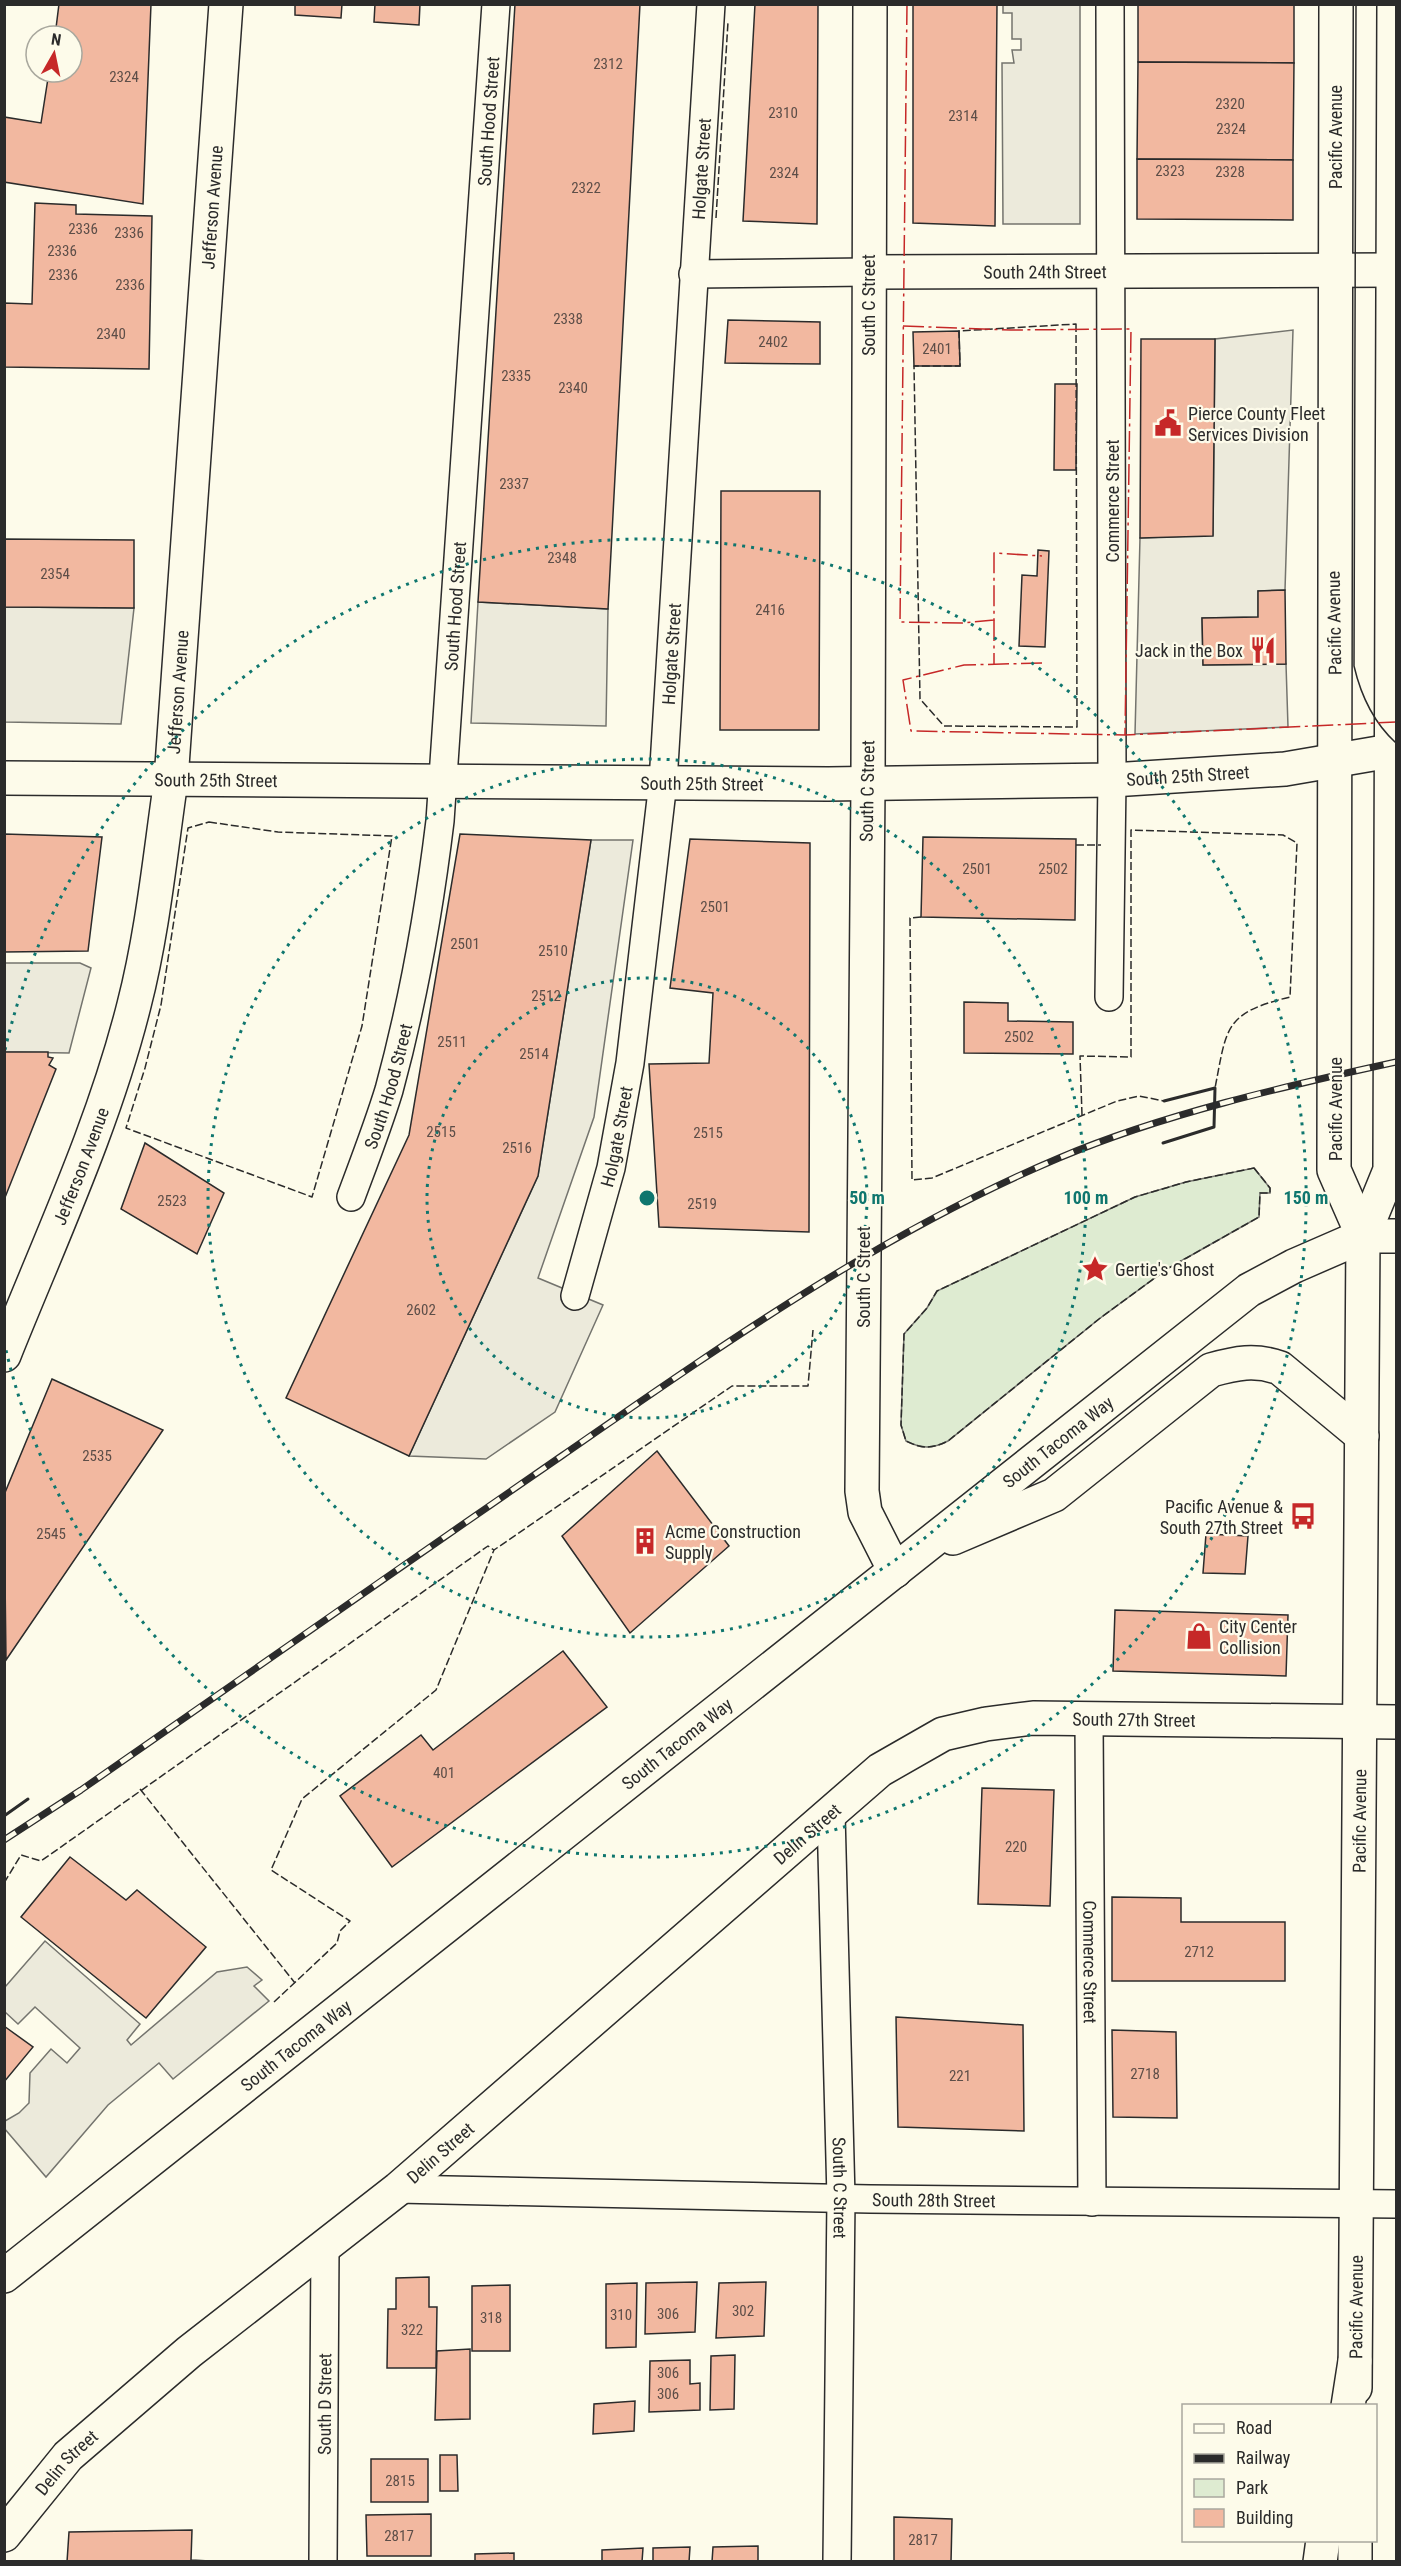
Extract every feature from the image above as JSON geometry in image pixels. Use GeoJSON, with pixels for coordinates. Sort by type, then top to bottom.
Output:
{"type":"FeatureCollection","features":[{"type":"Feature","properties":{"kind":"main road","name":"Jefferson Avenue"},"geometry":{"type":"LineString","coordinates":[[4,1355],[112,1079],[134,1004],[155,898],[171,780],[226,4]]}},
{"type":"Feature","properties":{"kind":"main road","name":"South C Street"},"geometry":{"type":"LineString","coordinates":[[870,4],[868,784],[862,1491],[865,1512],[904,1563]]}},
{"type":"Feature","properties":{"kind":"main road","name":"Pacific Avenue"},"geometry":{"type":"LineString","coordinates":[[1336,4],[1334,1170],[1363,1236]]}},
{"type":"Feature","properties":{"kind":"main road","name":"Pacific Avenue"},"geometry":{"type":"LineString","coordinates":[[1355,2404],[1363,1236],[1390,1170],[1395,751],[1394,4]]}},
{"type":"Feature","properties":{"kind":"main road","name":"South 24th Street"},"geometry":{"type":"LineString","coordinates":[[868,272],[1335,268],[1394,270]]}},
{"type":"Feature","properties":{"kind":"main road","name":"South 25th Street"},"geometry":{"type":"LineString","coordinates":[[4,778],[444,783],[868,784],[1112,780],[1258,772],[1395,751]]}},
{"type":"Feature","properties":{"kind":"main road"},"geometry":{"type":"LineString","coordinates":[[1363,1236],[1396,1236]]}},
{"type":"Feature","properties":{"kind":"main road","name":"South Tacoma Way"},"geometry":{"type":"LineString","coordinates":[[4,2276],[1249,1290],[1294,1266],[1363,1236]]}},
{"type":"Feature","properties":{"kind":"main road"},"geometry":{"type":"LineString","coordinates":[[904,1563],[1054,1495],[1211,1370],[1242,1362],[1264,1362],[1280,1368],[1362,1436]]}},
{"type":"Feature","properties":{"kind":"main road","name":"South 27th Street"},"geometry":{"type":"LineString","coordinates":[[880,1770],[943,1734],[986,1724],[1033,1718],[1396,1722]]}},
{"type":"Feature","properties":{"kind":"main road","name":"Delin Street"},"geometry":{"type":"LineString","coordinates":[[4,2535],[68,2456],[189,2352],[398,2189],[880,1770]]}},
{"type":"Feature","properties":{"kind":"main road"},"geometry":{"type":"LineString","coordinates":[[1348,2404],[1356,2361]]}},
{"type":"Feature","properties":{"kind":"main road"},"geometry":{"type":"LineString","coordinates":[[1320,2562],[1323,2542]]}},
{"type":"Feature","properties":{"kind":"main road"},"geometry":{"type":"LineString","coordinates":[[1355,2542],[1355,2562]]}},
{"type":"Feature","properties":{"kind":"street","name":"South Hood Street"},"geometry":{"type":"LineString","coordinates":[[351,1197],[388,1092],[408,1012],[431,897],[444,783],[496,4]]}},
{"type":"Feature","properties":{"kind":"street","name":"Holgate Street"},"geometry":{"type":"LineString","coordinates":[[575,1296],[611,1168],[630,1063],[663,782],[711,4]]}},
{"type":"Feature","properties":{"kind":"street","name":"Commerce Street"},"geometry":{"type":"LineString","coordinates":[[1109,997],[1112,780],[1110,4]]}},
{"type":"Feature","properties":{"kind":"street","name":"South 24th Street"},"geometry":{"type":"LineString","coordinates":[[693,274],[868,272]]}},
{"type":"Feature","properties":{"kind":"street","name":"Commerce Street"},"geometry":{"type":"LineString","coordinates":[[1089,1720],[1092,2202]]}},
{"type":"Feature","properties":{"kind":"street","name":"South C Street"},"geometry":{"type":"LineString","coordinates":[[831,1814],[841,2198],[837,2562]]}},
{"type":"Feature","properties":{"kind":"street","name":"South 28th Street"},"geometry":{"type":"LineString","coordinates":[[398,2189],[1092,2202],[1396,2204]]}},
{"type":"Feature","properties":{"kind":"street","name":"South D Street"},"geometry":{"type":"LineString","coordinates":[[323,2562],[325,2248]]}},
{"type":"Feature","properties":{"kind":"green space"},"geometry":{"type":"Polygon","coordinates":[[[1254,1168],[1270,1188],[1270,1193],[1260,1193],[1259,1217],[1167,1269],[1099,1319],[948,1441],[927,1447],[906,1441],[901,1425],[904,1334],[927,1308],[937,1291],[1135,1197],[1186,1182],[1254,1168]]]}},
{"type":"Feature","properties":{"kind":"shaded area"},"geometry":{"type":"Polygon","coordinates":[[[1003,5],[1080,5],[1080,224],[1003,224],[1002,63],[1014,63],[1012,50],[1021,50],[1021,39],[1012,39],[1012,13],[1003,13],[1003,5]]]}},
{"type":"Feature","properties":{"kind":"shaded area"},"geometry":{"type":"Polygon","coordinates":[[[1293,330],[1285,590],[1258,591],[1258,617],[1202,618],[1203,665],[1286,664],[1288,727],[1135,734],[1140,538],[1213,535],[1215,339],[1293,330]]]}},
{"type":"Feature","properties":{"kind":"shaded area"},"geometry":{"type":"Polygon","coordinates":[[[478,602],[608,609],[606,726],[471,723],[478,602]]]}},
{"type":"Feature","properties":{"kind":"shaded area"},"geometry":{"type":"Polygon","coordinates":[[[5,607],[134,608],[121,724],[5,722],[5,607]]]}},
{"type":"Feature","properties":{"kind":"shaded area"},"geometry":{"type":"Polygon","coordinates":[[[591,840],[633,840],[594,1117],[538,1278],[603,1305],[555,1412],[486,1459],[409,1456],[538,1176],[591,840]]]}},
{"type":"Feature","properties":{"kind":"shaded area"},"geometry":{"type":"Polygon","coordinates":[[[5,963],[80,963],[91,968],[69,1053],[5,1052],[5,963]]]}},
{"type":"Feature","properties":{"kind":"shaded area"},"geometry":{"type":"Polygon","coordinates":[[[45,1941],[140,2024],[127,2040],[131,2045],[217,1972],[247,1967],[262,1980],[254,1986],[269,2001],[173,2079],[159,2063],[108,2105],[46,2177],[4,2128],[5,2121],[19,2113],[29,2103],[30,2073],[51,2049],[67,2063],[80,2048],[35,2007],[18,2024],[5,2012],[5,1987],[45,1941]]]}},
{"type":"Feature","properties":{"kind":"building"},"geometry":{"type":"Polygon","coordinates":[[[59,4],[151,4],[143,204],[4,182],[4,117],[41,123],[47,84],[84,84],[84,24],[56,24],[59,4]]]}},
{"type":"Feature","properties":{"kind":"building"},"geometry":{"type":"Polygon","coordinates":[[[295,4],[342,4],[341,18],[295,15],[295,4]]]}},
{"type":"Feature","properties":{"kind":"building"},"geometry":{"type":"Polygon","coordinates":[[[375,4],[420,4],[419,25],[374,22],[375,4]]]}},
{"type":"Feature","properties":{"kind":"building"},"geometry":{"type":"Polygon","coordinates":[[[515,4],[640,4],[608,609],[478,602],[515,4]]]}},
{"type":"Feature","properties":{"kind":"building"},"geometry":{"type":"Polygon","coordinates":[[[755,4],[818,4],[817,224],[743,221],[755,4]]]}},
{"type":"Feature","properties":{"kind":"building"},"geometry":{"type":"Polygon","coordinates":[[[913,4],[997,4],[995,226],[913,223],[913,4]]]}},
{"type":"Feature","properties":{"kind":"building"},"geometry":{"type":"Polygon","coordinates":[[[1138,4],[1294,4],[1294,63],[1138,62],[1138,4]]]}},
{"type":"Feature","properties":{"kind":"building"},"geometry":{"type":"Polygon","coordinates":[[[1138,62],[1294,63],[1293,160],[1137,159],[1138,62]]]}},
{"type":"Feature","properties":{"kind":"building"},"geometry":{"type":"Polygon","coordinates":[[[1137,159],[1293,160],[1293,220],[1137,219],[1137,159]]]}},
{"type":"Feature","properties":{"kind":"building"},"geometry":{"type":"Polygon","coordinates":[[[35,203],[76,205],[76,214],[152,216],[149,369],[4,367],[4,303],[32,304],[35,203]]]}},
{"type":"Feature","properties":{"kind":"building"},"geometry":{"type":"Polygon","coordinates":[[[728,320],[820,322],[820,364],[725,363],[728,320]]]}},
{"type":"Feature","properties":{"kind":"building"},"geometry":{"type":"Polygon","coordinates":[[[959,331],[960,366],[914,366],[913,332],[959,331]]]}},
{"type":"Feature","properties":{"kind":"building"},"geometry":{"type":"Polygon","coordinates":[[[1141,339],[1215,339],[1213,536],[1140,538],[1141,339]]]}},
{"type":"Feature","properties":{"kind":"building"},"geometry":{"type":"Polygon","coordinates":[[[1055,384],[1077,384],[1076,470],[1054,470],[1055,384]]]}},
{"type":"Feature","properties":{"kind":"building"},"geometry":{"type":"Polygon","coordinates":[[[721,491],[820,491],[819,730],[720,730],[721,491]]]}},
{"type":"Feature","properties":{"kind":"building"},"geometry":{"type":"Polygon","coordinates":[[[4,539],[134,540],[134,608],[4,607],[4,539]]]}},
{"type":"Feature","properties":{"kind":"building"},"geometry":{"type":"Polygon","coordinates":[[[1038,550],[1049,551],[1045,647],[1019,646],[1022,575],[1037,576],[1038,550]]]}},
{"type":"Feature","properties":{"kind":"building"},"geometry":{"type":"Polygon","coordinates":[[[1285,590],[1286,664],[1203,665],[1202,618],[1258,617],[1258,591],[1285,590]]]}},
{"type":"Feature","properties":{"kind":"building"},"geometry":{"type":"Polygon","coordinates":[[[4,834],[102,837],[88,951],[4,952],[4,834]]]}},
{"type":"Feature","properties":{"kind":"building"},"geometry":{"type":"Polygon","coordinates":[[[460,834],[591,840],[538,1176],[409,1456],[286,1398],[409,1135],[460,834]]]}},
{"type":"Feature","properties":{"kind":"building"},"geometry":{"type":"Polygon","coordinates":[[[923,837],[1076,839],[1075,920],[921,917],[923,837]]]}},
{"type":"Feature","properties":{"kind":"building"},"geometry":{"type":"Polygon","coordinates":[[[690,839],[810,843],[809,1232],[659,1227],[649,1064],[709,1063],[713,993],[670,988],[690,839]]]}},
{"type":"Feature","properties":{"kind":"building"},"geometry":{"type":"Polygon","coordinates":[[[964,1002],[1008,1003],[1008,1021],[1073,1022],[1073,1054],[964,1053],[964,1002]]]}},
{"type":"Feature","properties":{"kind":"building"},"geometry":{"type":"Polygon","coordinates":[[[4,1052],[48,1052],[48,1057],[53,1058],[49,1065],[56,1069],[4,1200],[4,1052]]]}},
{"type":"Feature","properties":{"kind":"building"},"geometry":{"type":"Polygon","coordinates":[[[145,1143],[224,1193],[197,1254],[121,1209],[145,1143]]]}},
{"type":"Feature","properties":{"kind":"building"},"geometry":{"type":"Polygon","coordinates":[[[52,1379],[163,1430],[6,1660],[4,1495],[52,1379]]]}},
{"type":"Feature","properties":{"kind":"building","name":"Acme Construction Supply"},"geometry":{"type":"Polygon","coordinates":[[[657,1451],[729,1546],[630,1633],[562,1536],[657,1451]]]}},
{"type":"Feature","properties":{"kind":"building"},"geometry":{"type":"Polygon","coordinates":[[[1206,1534],[1248,1536],[1245,1574],[1203,1573],[1206,1534]]]}},
{"type":"Feature","properties":{"kind":"building"},"geometry":{"type":"Polygon","coordinates":[[[1115,1610],[1288,1615],[1286,1676],[1113,1671],[1115,1610]]]}},
{"type":"Feature","properties":{"kind":"building"},"geometry":{"type":"Polygon","coordinates":[[[563,1651],[607,1707],[392,1867],[340,1796],[421,1735],[433,1750],[563,1651]]]}},
{"type":"Feature","properties":{"kind":"building"},"geometry":{"type":"Polygon","coordinates":[[[982,1788],[1054,1790],[1050,1906],[978,1904],[982,1788]]]}},
{"type":"Feature","properties":{"kind":"building"},"geometry":{"type":"Polygon","coordinates":[[[70,1857],[126,1900],[137,1890],[206,1947],[146,2018],[21,1917],[70,1857]]]}},
{"type":"Feature","properties":{"kind":"building"},"geometry":{"type":"Polygon","coordinates":[[[1112,1897],[1181,1898],[1181,1922],[1285,1922],[1285,1981],[1112,1981],[1112,1897]]]}},
{"type":"Feature","properties":{"kind":"building"},"geometry":{"type":"Polygon","coordinates":[[[896,2017],[1023,2025],[1024,2131],[898,2127],[896,2017]]]}},
{"type":"Feature","properties":{"kind":"building"},"geometry":{"type":"Polygon","coordinates":[[[4,2026],[33,2047],[4,2082],[4,2026]]]}},
{"type":"Feature","properties":{"kind":"building"},"geometry":{"type":"Polygon","coordinates":[[[1112,2030],[1176,2032],[1177,2118],[1113,2117],[1112,2030]]]}},
{"type":"Feature","properties":{"kind":"building"},"geometry":{"type":"Polygon","coordinates":[[[429,2277],[429,2307],[437,2307],[436,2368],[387,2368],[388,2309],[396,2309],[396,2278],[429,2277]]]}},
{"type":"Feature","properties":{"kind":"building"},"geometry":{"type":"Polygon","coordinates":[[[697,2282],[695,2332],[645,2334],[646,2283],[697,2282]]]}},
{"type":"Feature","properties":{"kind":"building"},"geometry":{"type":"Polygon","coordinates":[[[766,2282],[764,2336],[716,2338],[719,2283],[766,2282]]]}},
{"type":"Feature","properties":{"kind":"building"},"geometry":{"type":"Polygon","coordinates":[[[637,2283],[636,2347],[606,2348],[606,2284],[637,2283]]]}},
{"type":"Feature","properties":{"kind":"building"},"geometry":{"type":"Polygon","coordinates":[[[510,2285],[510,2351],[472,2351],[472,2286],[510,2285]]]}},
{"type":"Feature","properties":{"kind":"building"},"geometry":{"type":"Polygon","coordinates":[[[470,2349],[470,2419],[435,2420],[437,2351],[470,2349]]]}},
{"type":"Feature","properties":{"kind":"building"},"geometry":{"type":"Polygon","coordinates":[[[735,2355],[734,2409],[710,2410],[711,2356],[735,2355]]]}},
{"type":"Feature","properties":{"kind":"building"},"geometry":{"type":"Polygon","coordinates":[[[690,2360],[690,2384],[700,2383],[700,2410],[649,2412],[650,2361],[690,2360]]]}},
{"type":"Feature","properties":{"kind":"building"},"geometry":{"type":"Polygon","coordinates":[[[635,2401],[634,2431],[593,2434],[594,2404],[635,2401]]]}},
{"type":"Feature","properties":{"kind":"building"},"geometry":{"type":"Polygon","coordinates":[[[440,2455],[457,2455],[458,2491],[440,2491],[440,2455]]]}},
{"type":"Feature","properties":{"kind":"building"},"geometry":{"type":"Polygon","coordinates":[[[371,2459],[428,2459],[428,2502],[371,2502],[371,2459]]]}},
{"type":"Feature","properties":{"kind":"building"},"geometry":{"type":"Polygon","coordinates":[[[431,2514],[431,2556],[367,2556],[366,2515],[431,2514]]]}},
{"type":"Feature","properties":{"kind":"building"},"geometry":{"type":"Polygon","coordinates":[[[894,2517],[952,2519],[951,2562],[894,2562],[894,2517]]]}},
{"type":"Feature","properties":{"kind":"building"},"geometry":{"type":"Polygon","coordinates":[[[192,2530],[191,2560],[229,2562],[67,2562],[69,2532],[192,2530]]]}},
{"type":"Feature","properties":{"kind":"building"},"geometry":{"type":"Polygon","coordinates":[[[758,2546],[758,2562],[712,2562],[713,2547],[758,2546]]]}},
{"type":"Feature","properties":{"kind":"building"},"geometry":{"type":"Polygon","coordinates":[[[690,2547],[689,2562],[653,2562],[653,2548],[690,2547]]]}},
{"type":"Feature","properties":{"kind":"building"},"geometry":{"type":"Polygon","coordinates":[[[643,2548],[642,2562],[602,2562],[602,2550],[643,2548]]]}},
{"type":"Feature","properties":{"kind":"building"},"geometry":{"type":"Polygon","coordinates":[[[514,2553],[514,2562],[475,2562],[475,2554],[514,2553]]]}},
{"type":"Feature","properties":{"kind":"tram line"},"geometry":{"type":"LineString","coordinates":[[1356,4],[1354,666],[1369,708],[1396,743]]}},
{"type":"Feature","properties":{"kind":"railway"},"geometry":{"type":"LineString","coordinates":[[4,1840],[81,1790],[442,1538],[743,1332],[866,1256],[993,1188],[1099,1142],[1225,1102],[1396,1062]]}},
{"type":"Feature","properties":{"kind":"fence"},"geometry":{"type":"LineString","coordinates":[[716,218],[728,22]]}},
{"type":"Feature","properties":{"kind":"fence"},"geometry":{"type":"LineString","coordinates":[[1076,324],[1077,727],[944,726],[920,699],[914,366],[960,366],[959,331],[1076,324]]}},
{"type":"Feature","properties":{"kind":"fence"},"geometry":{"type":"LineString","coordinates":[[209,822],[278,832],[392,836],[362,1026],[312,1197],[126,1128],[145,1068],[161,1005],[188,828],[209,822]]}},
{"type":"Feature","properties":{"kind":"fence"},"geometry":{"type":"LineString","coordinates":[[1082,1115],[1080,1056],[1131,1057],[1131,830],[1283,835],[1297,843],[1290,997],[1252,1009],[1232,1026],[1222,1050],[1215,1088]]}},
{"type":"Feature","properties":{"kind":"fence"},"geometry":{"type":"LineString","coordinates":[[1076,845],[1101,845]]}},
{"type":"Feature","properties":{"kind":"fence"},"geometry":{"type":"LineString","coordinates":[[921,917],[910,918],[912,1180],[932,1178],[1117,1101],[1139,1096],[1164,1101]]}},
{"type":"Feature","properties":{"kind":"fence"},"geometry":{"type":"LineString","coordinates":[[1254,1168],[1270,1188],[1270,1193],[1260,1193],[1259,1217],[1167,1269],[1099,1319],[948,1441],[927,1447],[906,1441],[901,1425],[904,1334],[927,1308],[937,1291],[1135,1197],[1186,1182],[1254,1168]]}},
{"type":"Feature","properties":{"kind":"fence"},"geometry":{"type":"LineString","coordinates":[[274,2002],[337,1943],[340,1931],[350,1921],[271,1870],[302,1799],[436,1690],[494,1550],[732,1386],[808,1386],[813,1330]]}},
{"type":"Feature","properties":{"kind":"fence"},"geometry":{"type":"LineString","coordinates":[[4,1883],[21,1855],[41,1861],[488,1546],[494,1550]]}},
{"type":"Feature","properties":{"kind":"fence"},"geometry":{"type":"LineString","coordinates":[[140,1789],[295,1983]]}},
{"type":"Feature","properties":{"kind":"wall"},"geometry":{"type":"LineString","coordinates":[[1163,1143],[1214,1127],[1215,1088],[1164,1101]]}},
{"type":"Feature","properties":{"kind":"wall"},"geometry":{"type":"LineString","coordinates":[[4,1816],[28,1799]]}},
{"type":"Feature","properties":{"kind":"power"},"geometry":{"type":"LineString","coordinates":[[907,4],[900,622],[962,623],[994,620],[994,553],[1042,556]]}},
{"type":"Feature","properties":{"kind":"power"},"geometry":{"type":"LineString","coordinates":[[903,326],[1011,330],[1131,329],[1125,735]]}},
{"type":"Feature","properties":{"kind":"power"},"geometry":{"type":"LineString","coordinates":[[994,620],[994,664]]}},
{"type":"Feature","properties":{"kind":"power"},"geometry":{"type":"LineString","coordinates":[[1042,663],[964,665],[903,680],[911,731],[1125,735],[1396,722]]}},
{"type":"Feature","properties":{"kind":"place","name":"Pierce County Fleet Services Division"},"geometry":{"type":"Point","coordinates":[1168,423]}},
{"type":"Feature","properties":{"kind":"place","name":"Jack in the Box"},"geometry":{"type":"Point","coordinates":[1263,650]}},
{"type":"Feature","properties":{"kind":"place","name":"Gertie's Ghost"},"geometry":{"type":"Point","coordinates":[1095,1269]}},
{"type":"Feature","properties":{"kind":"place","name":"Pacific Avenue & South 27th Street"},"geometry":{"type":"Point","coordinates":[1303,1516]}},
{"type":"Feature","properties":{"kind":"place","name":"Acme Construction Supply"},"geometry":{"type":"Point","coordinates":[645,1541]}},
{"type":"Feature","properties":{"kind":"place","name":"City Center Collision"},"geometry":{"type":"Point","coordinates":[1199,1636]}}]}
